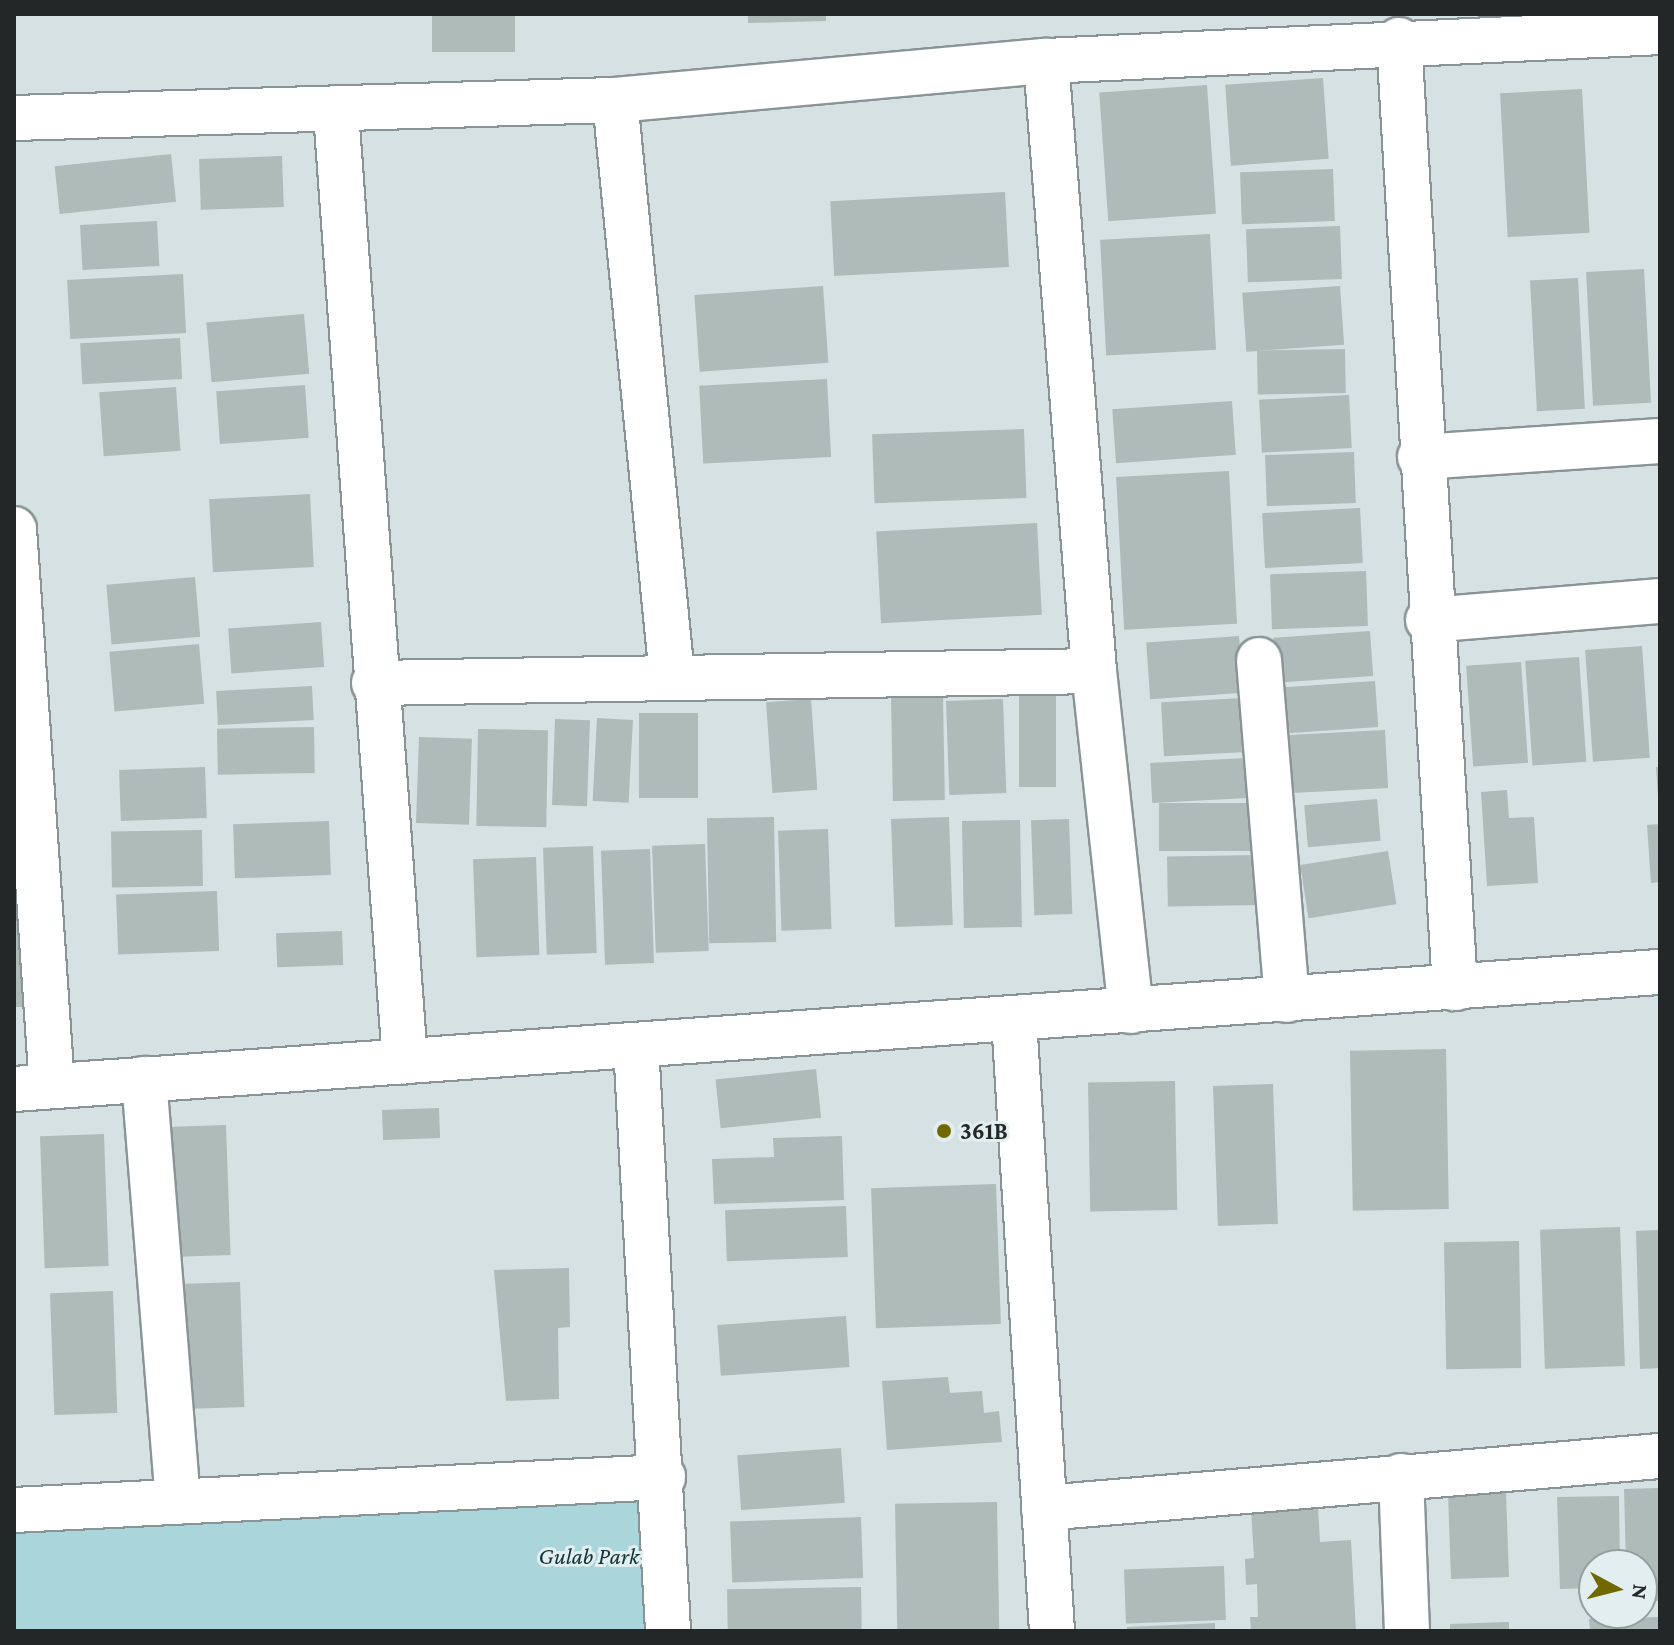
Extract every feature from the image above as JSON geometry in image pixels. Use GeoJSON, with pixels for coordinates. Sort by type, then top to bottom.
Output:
{"type":"FeatureCollection","features":[{"type":"Feature","properties":{"kind":"street"},"geometry":{"type":"LineString","coordinates":[[14,118],[336,112],[615,100],[1046,61],[1399,40],[1660,32]]}},
{"type":"Feature","properties":{"kind":"street"},"geometry":{"type":"LineString","coordinates":[[1399,40],[1428,620],[1455,988]]}},
{"type":"Feature","properties":{"kind":"street"},"geometry":{"type":"LineString","coordinates":[[1046,61],[1094,671],[1131,1011]]}},
{"type":"Feature","properties":{"kind":"street"},"geometry":{"type":"LineString","coordinates":[[615,100],[672,676]]}},
{"type":"Feature","properties":{"kind":"street"},"geometry":{"type":"LineString","coordinates":[[336,112],[374,683],[405,1061]]}},
{"type":"Feature","properties":{"kind":"street"},"geometry":{"type":"LineString","coordinates":[[1420,457],[1660,441]]}},
{"type":"Feature","properties":{"kind":"street"},"geometry":{"type":"LineString","coordinates":[[14,529],[33,1088],[1660,972]]}},
{"type":"Feature","properties":{"kind":"street"},"geometry":{"type":"LineString","coordinates":[[1428,620],[1660,601]]}},
{"type":"Feature","properties":{"kind":"street"},"geometry":{"type":"LineString","coordinates":[[1259,660],[1287,1000]]}},
{"type":"Feature","properties":{"kind":"street"},"geometry":{"type":"LineString","coordinates":[[374,683],[1094,671]]}},
{"type":"Feature","properties":{"kind":"street"},"geometry":{"type":"LineString","coordinates":[[1014,1019],[1052,1631]]}},
{"type":"Feature","properties":{"kind":"street"},"geometry":{"type":"LineString","coordinates":[[636,1045],[663,1477],[668,1631]]}},
{"type":"Feature","properties":{"kind":"street"},"geometry":{"type":"LineString","coordinates":[[144,1079],[178,1502]]}},
{"type":"Feature","properties":{"kind":"street"},"geometry":{"type":"LineString","coordinates":[[1044,1508],[1660,1456]]}},
{"type":"Feature","properties":{"kind":"street"},"geometry":{"type":"LineString","coordinates":[[1401,1476],[1407,1631]]}},
{"type":"Feature","properties":{"kind":"street"},"geometry":{"type":"LineString","coordinates":[[14,1510],[663,1477]]}},
{"type":"Feature","properties":{"kind":"green space","name":"Gulab Park"},"geometry":{"type":"Polygon","coordinates":[[[663,1477],[668,1631],[14,1631],[14,1510],[663,1477]]]}},
{"type":"Feature","properties":{"kind":"building"},"geometry":{"type":"Polygon","coordinates":[[[432,14],[515,14],[515,52],[432,52],[432,14]]]}},
{"type":"Feature","properties":{"kind":"building"},"geometry":{"type":"Polygon","coordinates":[[[748,14],[826,14],[826,21],[748,23],[748,14]]]}},
{"type":"Feature","properties":{"kind":"building"},"geometry":{"type":"Polygon","coordinates":[[[1323,78],[1329,159],[1231,166],[1225,85],[1323,78]]]}},
{"type":"Feature","properties":{"kind":"building"},"geometry":{"type":"Polygon","coordinates":[[[1207,85],[1216,214],[1108,221],[1099,93],[1207,85]]]}},
{"type":"Feature","properties":{"kind":"building"},"geometry":{"type":"Polygon","coordinates":[[[1582,89],[1590,233],[1508,237],[1500,93],[1582,89]]]}},
{"type":"Feature","properties":{"kind":"building"},"geometry":{"type":"Polygon","coordinates":[[[171,154],[176,202],[60,214],[55,166],[171,154]]]}},
{"type":"Feature","properties":{"kind":"building"},"geometry":{"type":"Polygon","coordinates":[[[282,156],[284,207],[201,210],[199,159],[282,156]]]}},
{"type":"Feature","properties":{"kind":"building"},"geometry":{"type":"Polygon","coordinates":[[[1333,169],[1335,221],[1242,224],[1240,172],[1333,169]]]}},
{"type":"Feature","properties":{"kind":"building"},"geometry":{"type":"Polygon","coordinates":[[[1005,192],[1009,267],[834,276],[830,201],[1005,192]]]}},
{"type":"Feature","properties":{"kind":"building"},"geometry":{"type":"Polygon","coordinates":[[[157,221],[159,266],[82,270],[80,225],[157,221]]]}},
{"type":"Feature","properties":{"kind":"building"},"geometry":{"type":"Polygon","coordinates":[[[1340,226],[1342,279],[1248,282],[1246,229],[1340,226]]]}},
{"type":"Feature","properties":{"kind":"building"},"geometry":{"type":"Polygon","coordinates":[[[1210,234],[1216,350],[1106,356],[1100,240],[1210,234]]]}},
{"type":"Feature","properties":{"kind":"building"},"geometry":{"type":"Polygon","coordinates":[[[1644,269],[1651,403],[1593,406],[1586,272],[1644,269]]]}},
{"type":"Feature","properties":{"kind":"building"},"geometry":{"type":"Polygon","coordinates":[[[183,274],[186,333],[70,339],[67,280],[183,274]]]}},
{"type":"Feature","properties":{"kind":"building"},"geometry":{"type":"Polygon","coordinates":[[[1578,278],[1585,409],[1537,411],[1530,281],[1578,278]]]}},
{"type":"Feature","properties":{"kind":"building"},"geometry":{"type":"Polygon","coordinates":[[[823,286],[828,363],[700,372],[694,295],[823,286]]]}},
{"type":"Feature","properties":{"kind":"building"},"geometry":{"type":"Polygon","coordinates":[[[1340,286],[1344,345],[1246,352],[1242,293],[1340,286]]]}},
{"type":"Feature","properties":{"kind":"building"},"geometry":{"type":"Polygon","coordinates":[[[304,314],[309,374],[212,382],[206,323],[304,314]]]}},
{"type":"Feature","properties":{"kind":"building"},"geometry":{"type":"Polygon","coordinates":[[[180,338],[182,379],[82,384],[80,343],[180,338]]]}},
{"type":"Feature","properties":{"kind":"building"},"geometry":{"type":"Polygon","coordinates":[[[1345,349],[1346,393],[1258,395],[1257,351],[1345,349]]]}},
{"type":"Feature","properties":{"kind":"building"},"geometry":{"type":"Polygon","coordinates":[[[827,379],[831,457],[703,464],[699,386],[827,379]]]}},
{"type":"Feature","properties":{"kind":"building"},"geometry":{"type":"Polygon","coordinates":[[[305,385],[309,438],[220,444],[216,391],[305,385]]]}},
{"type":"Feature","properties":{"kind":"building"},"geometry":{"type":"Polygon","coordinates":[[[176,387],[180,451],[104,456],[99,392],[176,387]]]}},
{"type":"Feature","properties":{"kind":"building"},"geometry":{"type":"Polygon","coordinates":[[[1349,395],[1352,448],[1262,453],[1259,400],[1349,395]]]}},
{"type":"Feature","properties":{"kind":"building"},"geometry":{"type":"Polygon","coordinates":[[[1232,401],[1236,455],[1116,463],[1112,409],[1232,401]]]}},
{"type":"Feature","properties":{"kind":"building"},"geometry":{"type":"Polygon","coordinates":[[[1024,429],[1026,498],[875,503],[872,434],[1024,429]]]}},
{"type":"Feature","properties":{"kind":"building"},"geometry":{"type":"Polygon","coordinates":[[[1354,452],[1356,503],[1267,506],[1265,455],[1354,452]]]}},
{"type":"Feature","properties":{"kind":"building"},"geometry":{"type":"Polygon","coordinates":[[[1229,471],[1237,624],[1124,630],[1116,477],[1229,471]]]}},
{"type":"Feature","properties":{"kind":"building"},"geometry":{"type":"Polygon","coordinates":[[[310,494],[314,567],[213,572],[209,499],[310,494]]]}},
{"type":"Feature","properties":{"kind":"building"},"geometry":{"type":"Polygon","coordinates":[[[1360,508],[1363,563],[1265,568],[1262,513],[1360,508]]]}},
{"type":"Feature","properties":{"kind":"building"},"geometry":{"type":"Polygon","coordinates":[[[1037,523],[1042,615],[881,623],[876,531],[1037,523]]]}},
{"type":"Feature","properties":{"kind":"building"},"geometry":{"type":"Polygon","coordinates":[[[1366,571],[1368,626],[1272,629],[1270,574],[1366,571]]]}},
{"type":"Feature","properties":{"kind":"building"},"geometry":{"type":"Polygon","coordinates":[[[195,577],[200,637],[112,645],[106,585],[195,577]]]}},
{"type":"Feature","properties":{"kind":"building"},"geometry":{"type":"Polygon","coordinates":[[[321,622],[324,667],[231,673],[228,628],[321,622]]]}},
{"type":"Feature","properties":{"kind":"building"},"geometry":{"type":"Polygon","coordinates":[[[1370,631],[1373,676],[1276,683],[1273,638],[1370,631]]]}},
{"type":"Feature","properties":{"kind":"building"},"geometry":{"type":"Polygon","coordinates":[[[1239,636],[1243,693],[1150,699],[1146,642],[1239,636]]]}},
{"type":"Feature","properties":{"kind":"building"},"geometry":{"type":"Polygon","coordinates":[[[199,644],[204,704],[115,712],[109,652],[199,644]]]}},
{"type":"Feature","properties":{"kind":"building"},"geometry":{"type":"Polygon","coordinates":[[[1642,646],[1650,758],[1593,762],[1585,650],[1642,646]]]}},
{"type":"Feature","properties":{"kind":"building"},"geometry":{"type":"Polygon","coordinates":[[[1579,657],[1586,762],[1532,766],[1525,661],[1579,657]]]}},
{"type":"Feature","properties":{"kind":"building"},"geometry":{"type":"Polygon","coordinates":[[[1521,662],[1528,763],[1473,767],[1466,666],[1521,662]]]}},
{"type":"Feature","properties":{"kind":"building"},"geometry":{"type":"Polygon","coordinates":[[[1375,681],[1378,727],[1280,734],[1277,688],[1375,681]]]}},
{"type":"Feature","properties":{"kind":"building"},"geometry":{"type":"Polygon","coordinates":[[[312,686],[314,720],[218,725],[216,691],[312,686]]]}},
{"type":"Feature","properties":{"kind":"building"},"geometry":{"type":"Polygon","coordinates":[[[1019,688],[1056,688],[1056,787],[1019,787],[1019,688]]]}},
{"type":"Feature","properties":{"kind":"building"},"geometry":{"type":"Polygon","coordinates":[[[943,694],[945,800],[893,801],[891,695],[943,694]]]}},
{"type":"Feature","properties":{"kind":"building"},"geometry":{"type":"Polygon","coordinates":[[[1244,698],[1247,752],[1164,756],[1161,702],[1244,698]]]}},
{"type":"Feature","properties":{"kind":"building"},"geometry":{"type":"Polygon","coordinates":[[[811,699],[817,790],[772,793],[766,702],[811,699]]]}},
{"type":"Feature","properties":{"kind":"building"},"geometry":{"type":"Polygon","coordinates":[[[1003,699],[1006,793],[949,795],[946,701],[1003,699]]]}},
{"type":"Feature","properties":{"kind":"building"},"geometry":{"type":"Polygon","coordinates":[[[639,713],[698,713],[698,798],[639,798],[639,713]]]}},
{"type":"Feature","properties":{"kind":"building"},"geometry":{"type":"Polygon","coordinates":[[[597,718],[633,720],[629,803],[593,801],[597,718]]]}},
{"type":"Feature","properties":{"kind":"building"},"geometry":{"type":"Polygon","coordinates":[[[555,719],[590,720],[587,806],[552,805],[555,719]]]}},
{"type":"Feature","properties":{"kind":"building"},"geometry":{"type":"Polygon","coordinates":[[[314,727],[315,773],[218,775],[217,729],[314,727]]]}},
{"type":"Feature","properties":{"kind":"building"},"geometry":{"type":"Polygon","coordinates":[[[478,729],[548,730],[546,827],[476,826],[478,729]]]}},
{"type":"Feature","properties":{"kind":"building"},"geometry":{"type":"Polygon","coordinates":[[[1385,730],[1388,788],[1292,793],[1289,735],[1385,730]]]}},
{"type":"Feature","properties":{"kind":"building"},"geometry":{"type":"Polygon","coordinates":[[[419,737],[472,739],[469,825],[416,823],[419,737]]]}},
{"type":"Feature","properties":{"kind":"building"},"geometry":{"type":"Polygon","coordinates":[[[1246,758],[1248,798],[1152,803],[1150,763],[1246,758]]]}},
{"type":"Feature","properties":{"kind":"building"},"geometry":{"type":"Polygon","coordinates":[[[205,767],[207,818],[121,821],[119,770],[205,767]]]}},
{"type":"Feature","properties":{"kind":"building"},"geometry":{"type":"Polygon","coordinates":[[[1656,767],[1660,767],[1660,797],[1658,797],[1656,767]]]}},
{"type":"Feature","properties":{"kind":"building"},"geometry":{"type":"Polygon","coordinates":[[[1507,790],[1509,818],[1534,817],[1538,883],[1487,886],[1481,792],[1507,790]]]}},
{"type":"Feature","properties":{"kind":"building"},"geometry":{"type":"Polygon","coordinates":[[[1377,799],[1381,841],[1308,847],[1304,805],[1377,799]]]}},
{"type":"Feature","properties":{"kind":"building"},"geometry":{"type":"Polygon","coordinates":[[[1159,803],[1262,803],[1262,851],[1159,851],[1159,803]]]}},
{"type":"Feature","properties":{"kind":"building"},"geometry":{"type":"Polygon","coordinates":[[[774,817],[776,942],[709,943],[707,818],[774,817]]]}},
{"type":"Feature","properties":{"kind":"building"},"geometry":{"type":"Polygon","coordinates":[[[949,817],[953,925],[895,927],[891,819],[949,817]]]}},
{"type":"Feature","properties":{"kind":"building"},"geometry":{"type":"Polygon","coordinates":[[[1069,819],[1072,914],[1034,915],[1031,820],[1069,819]]]}},
{"type":"Feature","properties":{"kind":"building"},"geometry":{"type":"Polygon","coordinates":[[[1020,820],[1022,927],[964,928],[962,821],[1020,820]]]}},
{"type":"Feature","properties":{"kind":"building"},"geometry":{"type":"Polygon","coordinates":[[[329,821],[331,875],[235,878],[233,824],[329,821]]]}},
{"type":"Feature","properties":{"kind":"building"},"geometry":{"type":"Polygon","coordinates":[[[1660,824],[1660,882],[1651,883],[1647,825],[1660,824]]]}},
{"type":"Feature","properties":{"kind":"building"},"geometry":{"type":"Polygon","coordinates":[[[828,829],[831,929],[782,931],[778,831],[828,829]]]}},
{"type":"Feature","properties":{"kind":"building"},"geometry":{"type":"Polygon","coordinates":[[[202,830],[203,886],[112,888],[111,832],[202,830]]]}},
{"type":"Feature","properties":{"kind":"building"},"geometry":{"type":"Polygon","coordinates":[[[705,844],[709,951],[656,953],[652,846],[705,844]]]}},
{"type":"Feature","properties":{"kind":"building"},"geometry":{"type":"Polygon","coordinates":[[[593,846],[597,953],[547,955],[543,848],[593,846]]]}},
{"type":"Feature","properties":{"kind":"building"},"geometry":{"type":"Polygon","coordinates":[[[650,849],[654,963],[605,965],[601,851],[650,849]]]}},
{"type":"Feature","properties":{"kind":"building"},"geometry":{"type":"Polygon","coordinates":[[[1388,851],[1396,904],[1309,918],[1300,865],[1388,851]]]}},
{"type":"Feature","properties":{"kind":"building"},"geometry":{"type":"Polygon","coordinates":[[[1260,855],[1261,905],[1168,907],[1167,857],[1260,855]]]}},
{"type":"Feature","properties":{"kind":"building"},"geometry":{"type":"Polygon","coordinates":[[[536,857],[539,955],[476,957],[473,859],[536,857]]]}},
{"type":"Feature","properties":{"kind":"building"},"geometry":{"type":"Polygon","coordinates":[[[217,891],[219,951],[118,954],[116,895],[217,891]]]}},
{"type":"Feature","properties":{"kind":"building"},"geometry":{"type":"Polygon","coordinates":[[[14,894],[26,894],[29,1007],[14,1007],[14,894]]]}},
{"type":"Feature","properties":{"kind":"building"},"geometry":{"type":"Polygon","coordinates":[[[342,931],[343,965],[277,967],[276,933],[342,931]]]}},
{"type":"Feature","properties":{"kind":"building"},"geometry":{"type":"Polygon","coordinates":[[[1446,1049],[1449,1209],[1353,1211],[1350,1051],[1446,1049]]]}},
{"type":"Feature","properties":{"kind":"building"},"geometry":{"type":"Polygon","coordinates":[[[816,1069],[821,1118],[721,1128],[716,1080],[816,1069]]]}},
{"type":"Feature","properties":{"kind":"building"},"geometry":{"type":"Polygon","coordinates":[[[1175,1081],[1177,1210],[1090,1211],[1088,1083],[1175,1081]]]}},
{"type":"Feature","properties":{"kind":"building"},"geometry":{"type":"Polygon","coordinates":[[[1273,1084],[1278,1224],[1218,1226],[1213,1086],[1273,1084]]]}},
{"type":"Feature","properties":{"kind":"building"},"geometry":{"type":"Polygon","coordinates":[[[439,1108],[440,1138],[383,1140],[382,1110],[439,1108]]]}},
{"type":"Feature","properties":{"kind":"building"},"geometry":{"type":"Polygon","coordinates":[[[226,1125],[231,1255],[172,1257],[167,1127],[226,1125]]]}},
{"type":"Feature","properties":{"kind":"building"},"geometry":{"type":"Polygon","coordinates":[[[104,1134],[109,1266],[45,1268],[40,1136],[104,1134]]]}},
{"type":"Feature","properties":{"kind":"building"},"geometry":{"type":"Polygon","coordinates":[[[842,1136],[844,1200],[714,1204],[712,1159],[774,1157],[773,1138],[842,1136]]]}},
{"type":"Feature","properties":{"kind":"building"},"geometry":{"type":"Polygon","coordinates":[[[996,1184],[1001,1324],[876,1328],[871,1188],[996,1184]]]}},
{"type":"Feature","properties":{"kind":"building"},"geometry":{"type":"Polygon","coordinates":[[[846,1206],[848,1257],[727,1261],[725,1210],[846,1206]]]}},
{"type":"Feature","properties":{"kind":"building"},"geometry":{"type":"Polygon","coordinates":[[[1620,1227],[1625,1366],[1545,1369],[1540,1230],[1620,1227]]]}},
{"type":"Feature","properties":{"kind":"building"},"geometry":{"type":"Polygon","coordinates":[[[1660,1230],[1660,1368],[1640,1369],[1636,1231],[1660,1230]]]}},
{"type":"Feature","properties":{"kind":"building"},"geometry":{"type":"Polygon","coordinates":[[[1519,1241],[1521,1368],[1446,1369],[1444,1242],[1519,1241]]]}},
{"type":"Feature","properties":{"kind":"building"},"geometry":{"type":"Polygon","coordinates":[[[569,1268],[570,1327],[558,1328],[559,1399],[506,1401],[494,1270],[569,1268]]]}},
{"type":"Feature","properties":{"kind":"building"},"geometry":{"type":"Polygon","coordinates":[[[240,1282],[244,1407],[185,1409],[181,1284],[240,1282]]]}},
{"type":"Feature","properties":{"kind":"building"},"geometry":{"type":"Polygon","coordinates":[[[113,1291],[117,1413],[54,1415],[50,1293],[113,1291]]]}},
{"type":"Feature","properties":{"kind":"building"},"geometry":{"type":"Polygon","coordinates":[[[846,1316],[850,1367],[721,1376],[717,1325],[846,1316]]]}},
{"type":"Feature","properties":{"kind":"building"},"geometry":{"type":"Polygon","coordinates":[[[948,1377],[950,1393],[982,1391],[984,1413],[999,1411],[1002,1442],[887,1450],[882,1381],[948,1377]]]}},
{"type":"Feature","properties":{"kind":"building"},"geometry":{"type":"Polygon","coordinates":[[[841,1448],[845,1503],[741,1510],[737,1455],[841,1448]]]}},
{"type":"Feature","properties":{"kind":"building"},"geometry":{"type":"Polygon","coordinates":[[[1660,1488],[1660,1601],[1658,1549],[1626,1549],[1624,1489],[1660,1488]]]}},
{"type":"Feature","properties":{"kind":"building"},"geometry":{"type":"Polygon","coordinates":[[[1317,1489],[1320,1542],[1351,1540],[1356,1631],[1251,1631],[1250,1617],[1258,1617],[1257,1584],[1246,1585],[1245,1559],[1254,1558],[1250,1492],[1317,1489]]]}},
{"type":"Feature","properties":{"kind":"building"},"geometry":{"type":"Polygon","coordinates":[[[1506,1492],[1509,1577],[1451,1579],[1448,1494],[1506,1492]]]}},
{"type":"Feature","properties":{"kind":"building"},"geometry":{"type":"Polygon","coordinates":[[[1619,1496],[1620,1549],[1578,1549],[1578,1588],[1560,1589],[1557,1497],[1619,1496]]]}},
{"type":"Feature","properties":{"kind":"building"},"geometry":{"type":"Polygon","coordinates":[[[997,1502],[999,1631],[897,1631],[895,1504],[997,1502]]]}},
{"type":"Feature","properties":{"kind":"building"},"geometry":{"type":"Polygon","coordinates":[[[861,1517],[863,1578],[732,1583],[730,1522],[861,1517]]]}},
{"type":"Feature","properties":{"kind":"building"},"geometry":{"type":"Polygon","coordinates":[[[1224,1566],[1226,1620],[1126,1623],[1124,1569],[1224,1566]]]}},
{"type":"Feature","properties":{"kind":"building"},"geometry":{"type":"Polygon","coordinates":[[[861,1587],[862,1631],[728,1631],[727,1589],[861,1587]]]}},
{"type":"Feature","properties":{"kind":"building"},"geometry":{"type":"Polygon","coordinates":[[[1658,1617],[1660,1631],[1590,1631],[1658,1629],[1658,1617]]]}},
{"type":"Feature","properties":{"kind":"building"},"geometry":{"type":"Polygon","coordinates":[[[1509,1622],[1509,1631],[1450,1631],[1450,1624],[1509,1622]]]}},
{"type":"Feature","properties":{"kind":"building"},"geometry":{"type":"Polygon","coordinates":[[[1215,1623],[1215,1631],[1127,1631],[1127,1627],[1215,1623]]]}},
{"type":"Feature","properties":{"kind":"place","name":"361B"},"geometry":{"type":"Point","coordinates":[944,1131]}}]}
